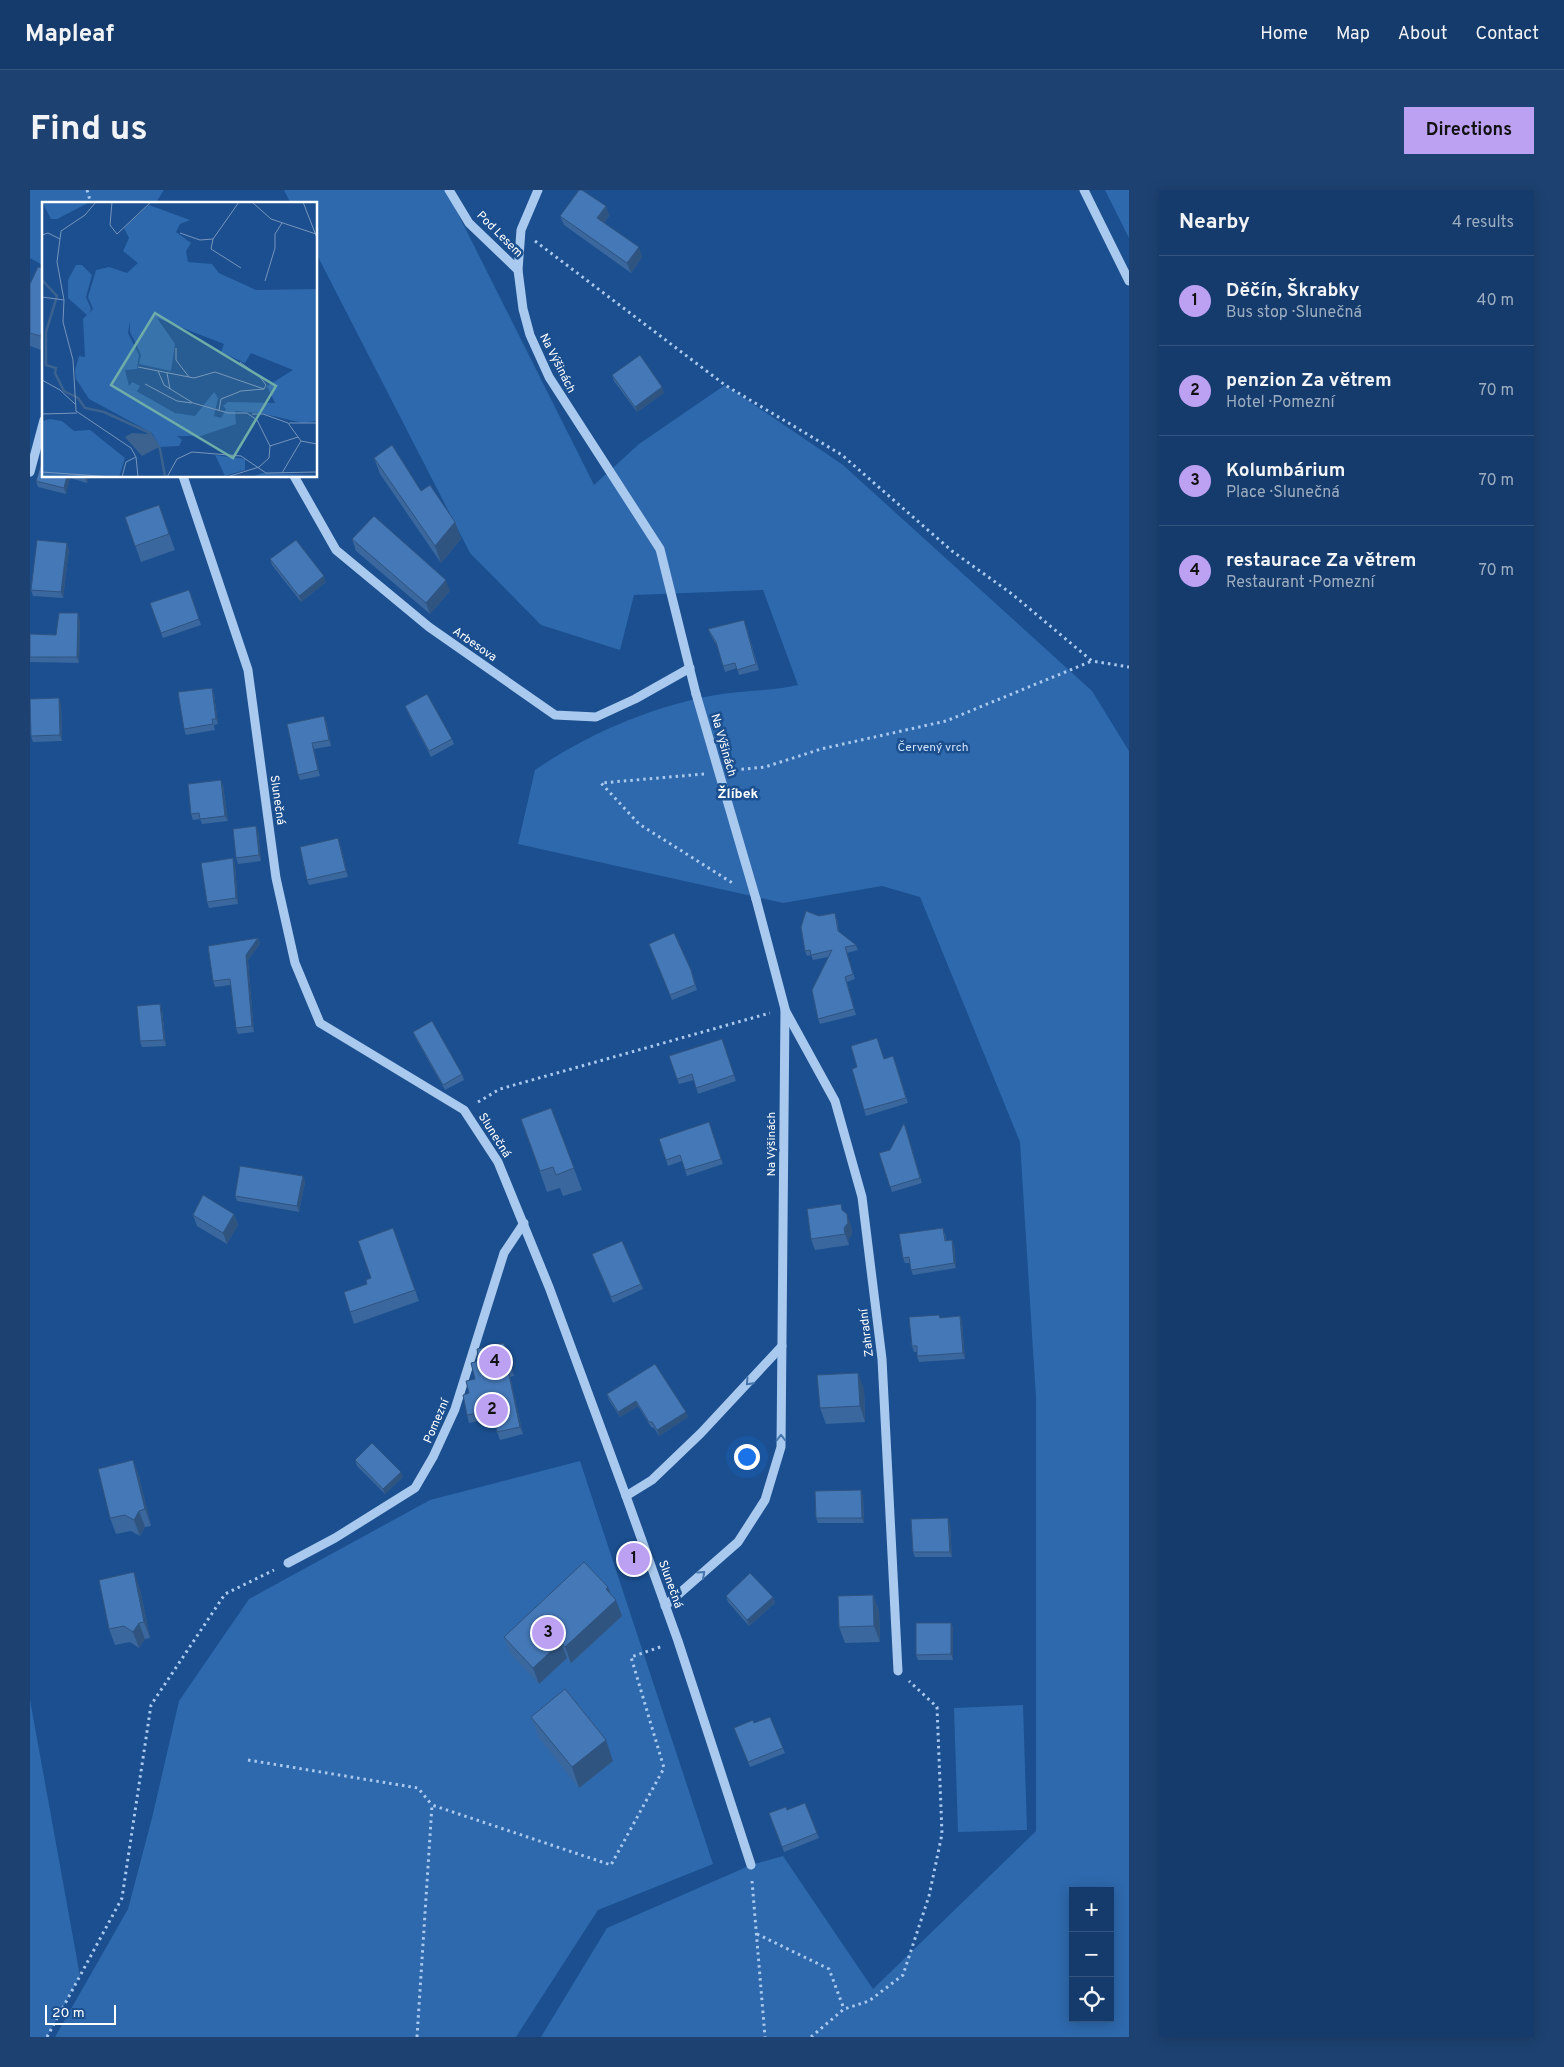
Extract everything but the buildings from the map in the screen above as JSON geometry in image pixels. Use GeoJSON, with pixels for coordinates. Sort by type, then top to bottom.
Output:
{"type":"FeatureCollection","features":[{"type":"Feature","properties":{"kind":"street","name":"Pod Lesem"},"geometry":{"type":"LineString","coordinates":[[450,190],[469,223],[518,270]]}},
{"type":"Feature","properties":{"kind":"street","name":"Na Výšinách"},"geometry":{"type":"LineString","coordinates":[[538,190],[521,230],[518,270],[523,309],[530,335],[549,377],[660,549],[696,694],[756,898],[785,1009],[781,1447],[765,1500],[738,1542],[665,1606]]}},
{"type":"Feature","properties":{"kind":"street"},"geometry":{"type":"LineString","coordinates":[[1084,190],[1129,281]]}},
{"type":"Feature","properties":{"kind":"street"},"geometry":{"type":"LineString","coordinates":[[30,472],[42,427]]}},
{"type":"Feature","properties":{"kind":"street","name":"Slunečná"},"geometry":{"type":"LineString","coordinates":[[184,478],[248,670],[276,878],[295,963],[320,1023],[464,1110],[498,1162],[524,1223],[626,1496],[678,1641],[751,1865]]}},
{"type":"Feature","properties":{"kind":"street","name":"Arbesova"},"geometry":{"type":"LineString","coordinates":[[295,478],[336,550],[428,627],[555,715],[596,717],[634,699],[690,668]]}},
{"type":"Feature","properties":{"kind":"street","name":"Zahradní"},"geometry":{"type":"LineString","coordinates":[[785,1009],[835,1101],[862,1197],[882,1359],[898,1671]]}},
{"type":"Feature","properties":{"kind":"street","name":"Pomezní"},"geometry":{"type":"LineString","coordinates":[[288,1563],[335,1538],[415,1488],[433,1457],[455,1409],[504,1253],[524,1223]]}},
{"type":"Feature","properties":{"kind":"street"},"geometry":{"type":"LineString","coordinates":[[626,1496],[652,1480],[701,1433],[782,1346]]}},
{"type":"Feature","properties":{"kind":"path"},"geometry":{"type":"LineString","coordinates":[[521,230],[725,385],[842,456],[952,551],[1012,594],[1092,662],[1129,668]]}},
{"type":"Feature","properties":{"kind":"path"},"geometry":{"type":"LineString","coordinates":[[726,771],[765,767],[821,749],[946,721],[1092,662]]}},
{"type":"Feature","properties":{"kind":"path"},"geometry":{"type":"LineString","coordinates":[[707,773],[602,783],[638,824],[756,898]]}},
{"type":"Feature","properties":{"kind":"path"},"geometry":{"type":"LineString","coordinates":[[464,1110],[500,1089],[785,1009]]}},
{"type":"Feature","properties":{"kind":"path"},"geometry":{"type":"LineString","coordinates":[[47,2037],[122,1898],[150,1706],[225,1594],[288,1563]]}},
{"type":"Feature","properties":{"kind":"path"},"geometry":{"type":"LineString","coordinates":[[248,1760],[418,1788],[432,1805],[611,1865],[664,1768],[631,1656],[678,1641]]}},
{"type":"Feature","properties":{"kind":"path"},"geometry":{"type":"LineString","coordinates":[[811,2037],[844,2009],[869,2001],[903,1975],[929,1896],[942,1834],[937,1707],[898,1671]]}},
{"type":"Feature","properties":{"kind":"path"},"geometry":{"type":"LineString","coordinates":[[417,2037],[432,1805]]}},
{"type":"Feature","properties":{"kind":"path"},"geometry":{"type":"LineString","coordinates":[[751,1865],[765,2037]]}},
{"type":"Feature","properties":{"kind":"path"},"geometry":{"type":"LineString","coordinates":[[756,1934],[829,1969],[844,2009]]}},
{"type":"Feature","properties":{"kind":"green space"},"geometry":{"type":"Polygon","coordinates":[[[30,190],[164,190],[156,202],[42,202],[42,265],[30,258],[30,190]]]}},
{"type":"Feature","properties":{"kind":"green space","name":"Červený vrch"},"geometry":{"type":"Polygon","coordinates":[[[284,190],[446,190],[594,485],[639,444],[725,385],[843,465],[1092,691],[1129,751],[1129,2037],[541,2037],[607,1928],[751,1865],[783,1856],[873,1989],[1036,1831],[1036,1398],[1020,1142],[920,897],[882,886],[783,903],[518,844],[535,770],[578,744],[624,722],[673,705],[722,694],[798,685],[763,590],[634,595],[620,650],[541,625],[470,553],[318,257],[318,202],[290,202],[284,190]]]}},
{"type":"Feature","properties":{"kind":"green space"},"geometry":{"type":"Polygon","coordinates":[[[1105,190],[1129,190],[1129,238],[1105,190]]]}},
{"type":"Feature","properties":{"kind":"green space"},"geometry":{"type":"Polygon","coordinates":[[[580,1461],[713,1864],[598,1910],[516,2037],[55,2037],[128,1909],[152,1818],[179,1701],[249,1599],[430,1500],[580,1461]]]}},
{"type":"Feature","properties":{"kind":"green space"},"geometry":{"type":"Polygon","coordinates":[[[30,1700],[80,1976],[47,2037],[30,2037],[30,1700]]]}},
{"type":"Feature","properties":{"kind":"green space"},"geometry":{"type":"Polygon","coordinates":[[[1023,1705],[1027,1830],[958,1832],[954,1708],[1023,1705]]]}},
{"type":"Feature","properties":{"kind":"place","name":"restaurace Za větrem"},"geometry":{"type":"Point","coordinates":[495,1362]}},
{"type":"Feature","properties":{"kind":"place","name":"penzion Za větrem"},"geometry":{"type":"Point","coordinates":[492,1410]}},
{"type":"Feature","properties":{"kind":"place","name":"Děčín, Škrabky"},"geometry":{"type":"Point","coordinates":[634,1559]}},
{"type":"Feature","properties":{"kind":"place","name":"Kolumbárium"},"geometry":{"type":"Point","coordinates":[548,1633]}},
{"type":"Feature","properties":{"kind":"district","name":"Žlíbek"},"geometry":{"type":"Point","coordinates":[738,793]}}]}
